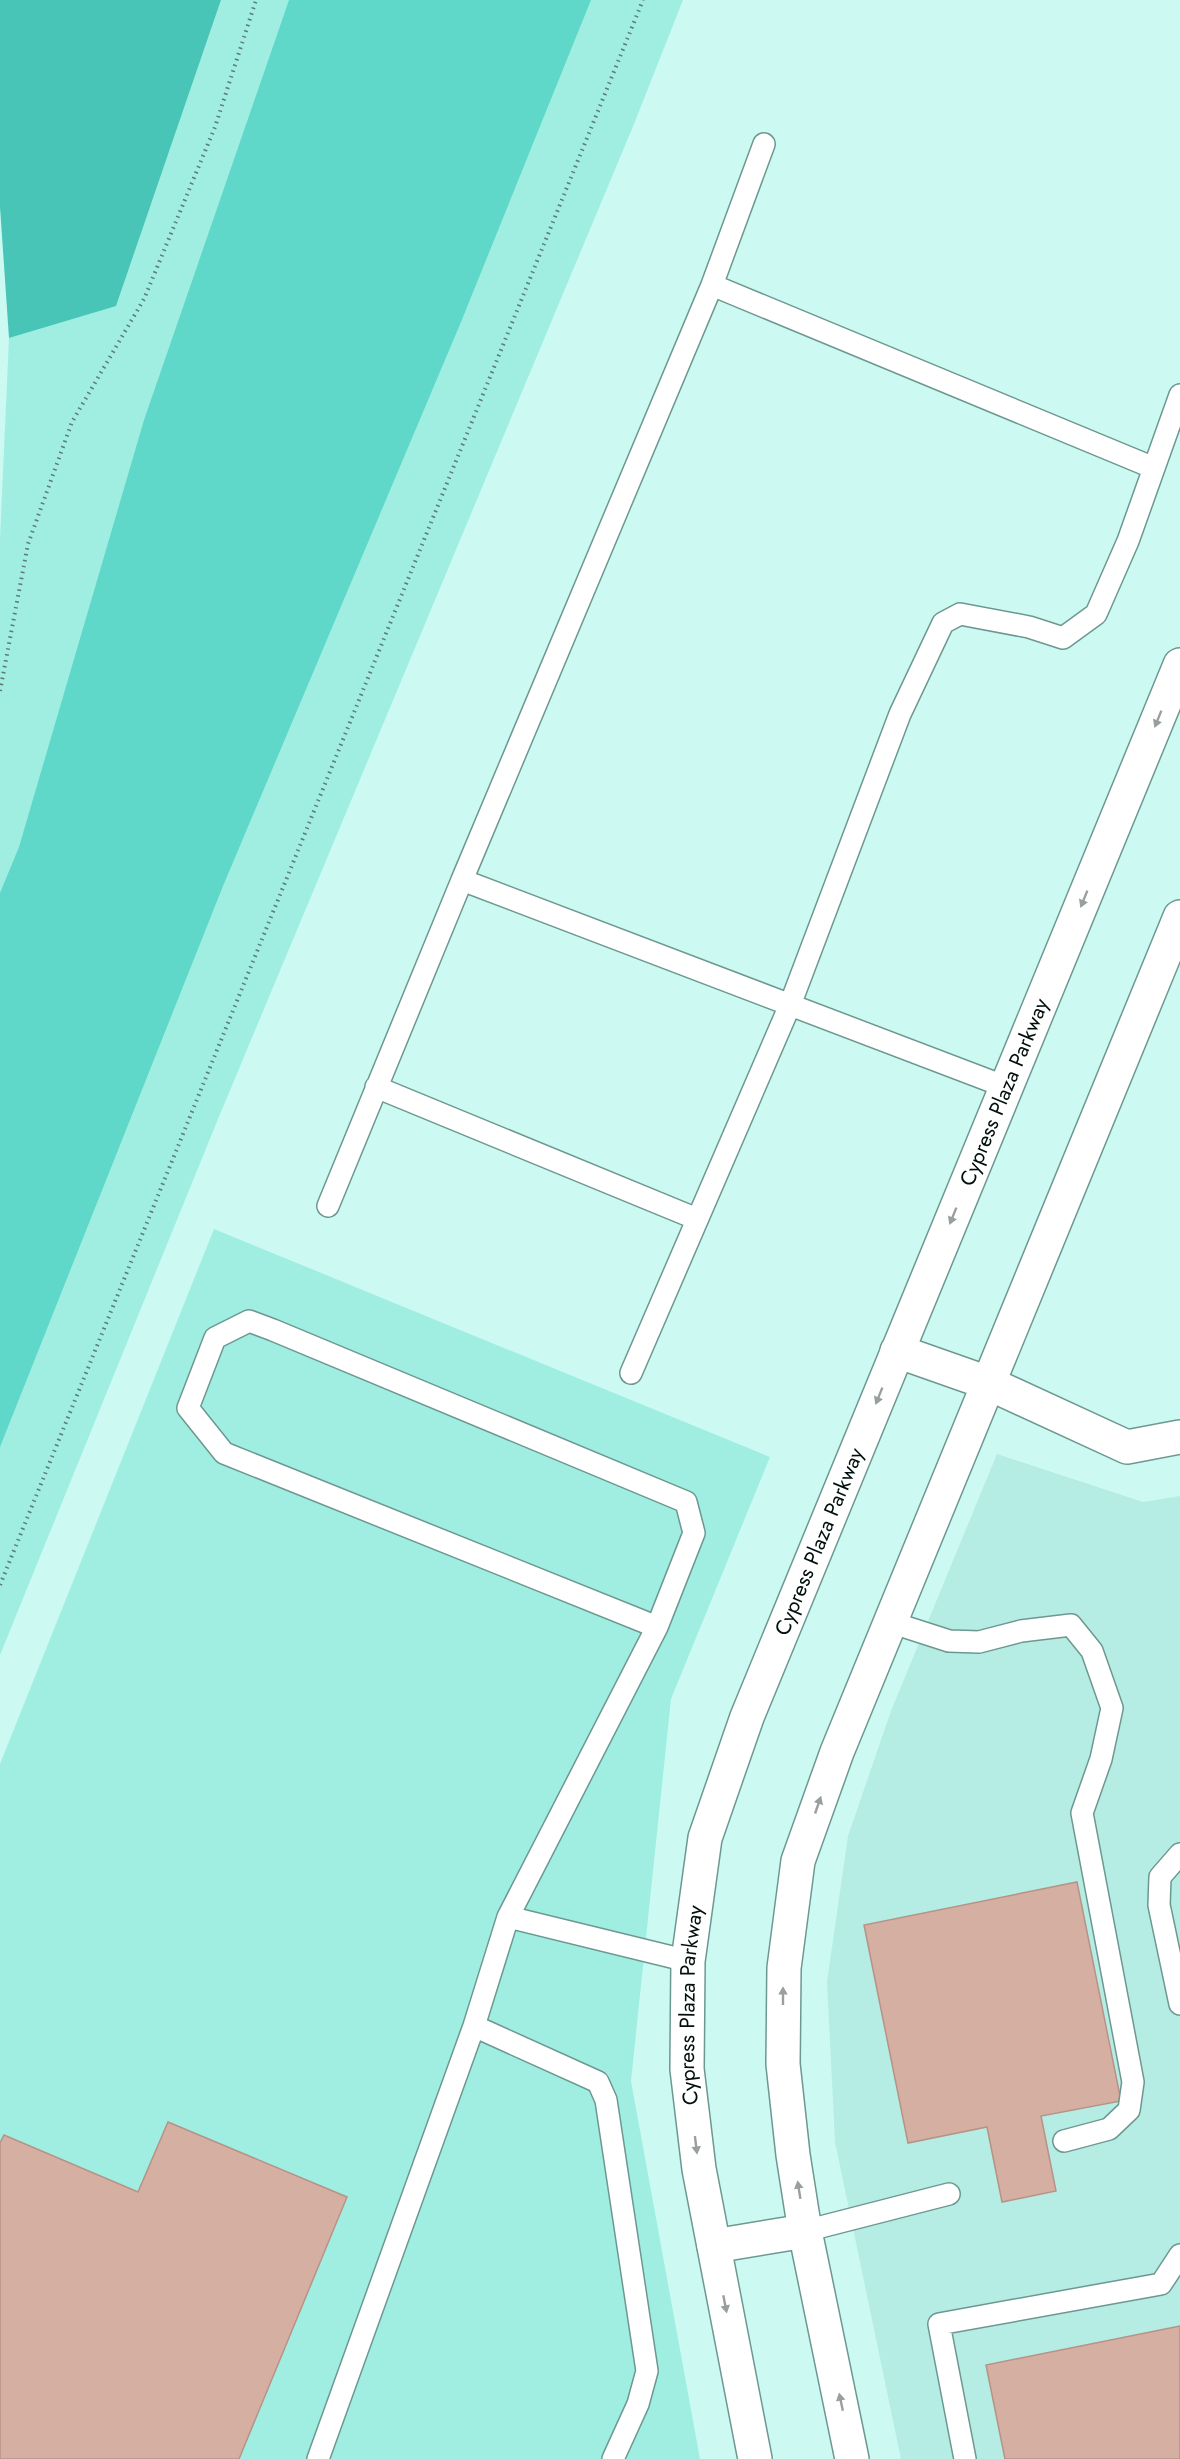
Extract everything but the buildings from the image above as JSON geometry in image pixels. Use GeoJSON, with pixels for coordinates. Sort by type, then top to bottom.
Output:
{"type":"FeatureCollection","features":[{"type":"Feature","properties":{"kind":"street","name":"Cypress Plaza Parkway"},"geometry":{"type":"LineString","coordinates":[[755,2459],[699,2169],[687,2069],[688,1961],[705,1838],[747,1717],[1180,665]]}},
{"type":"Feature","properties":{"kind":"street"},"geometry":{"type":"LineString","coordinates":[[852,2459],[805,2231],[793,2155],[783,2064],[784,1968],[798,1861],[837,1752],[1180,917]]}},
{"type":"Feature","properties":{"kind":"street"},"geometry":{"type":"LineString","coordinates":[[897,1352],[988,1383],[1127,1447],[1180,1437]]}},
{"type":"Feature","properties":{"kind":"street"},"geometry":{"type":"LineString","coordinates":[[714,2246],[805,2231]]}},
{"type":"Feature","properties":{"kind":"lane"},"geometry":{"type":"LineString","coordinates":[[328,1206],[712,285],[764,144]]}},
{"type":"Feature","properties":{"kind":"lane"},"geometry":{"type":"LineString","coordinates":[[712,285],[1154,468]]}},
{"type":"Feature","properties":{"kind":"lane"},"geometry":{"type":"LineString","coordinates":[[631,1373],[790,1005],[900,714],[943,623],[960,614],[1029,627],[1063,638],[1096,614],[1128,541],[1180,395]]}},
{"type":"Feature","properties":{"kind":"lane"},"geometry":{"type":"LineString","coordinates":[[462,880],[1006,1087]]}},
{"type":"Feature","properties":{"kind":"lane"},"geometry":{"type":"LineString","coordinates":[[376,1087],[697,1219]]}},
{"type":"Feature","properties":{"kind":"lane"},"geometry":{"type":"LineString","coordinates":[[318,2459],[474,2026],[508,1917],[657,1627],[694,1533],[686,1502],[249,1321],[215,1338],[188,1408],[224,1454],[657,1627]]}},
{"type":"Feature","properties":{"kind":"lane"},"geometry":{"type":"LineString","coordinates":[[890,1622],[949,1641],[979,1642],[1021,1631],[1071,1625],[1092,1651],[1112,1708],[1101,1759],[1082,1813],[1133,2082],[1129,2110],[1109,2129],[1064,2141]]}},
{"type":"Feature","properties":{"kind":"lane"},"geometry":{"type":"LineString","coordinates":[[1180,1854],[1161,1877],[1159,1905],[1180,2004]]}},
{"type":"Feature","properties":{"kind":"lane"},"geometry":{"type":"LineString","coordinates":[[508,1917],[688,1961]]}},
{"type":"Feature","properties":{"kind":"lane"},"geometry":{"type":"LineString","coordinates":[[474,2026],[598,2082],[606,2100],[647,2371],[638,2404],[613,2459]]}},
{"type":"Feature","properties":{"kind":"lane"},"geometry":{"type":"LineString","coordinates":[[805,2231],[950,2194]]}},
{"type":"Feature","properties":{"kind":"lane"},"geometry":{"type":"LineString","coordinates":[[965,2459],[939,2324],[1161,2284],[1180,2255]]}},
{"type":"Feature","properties":{"kind":"path"},"geometry":{"type":"LineString","coordinates":[[0,691],[28,544],[72,422],[144,300],[215,127],[255,0]]}},
{"type":"Feature","properties":{"kind":"path"},"geometry":{"type":"LineString","coordinates":[[0,1584],[643,0]]}},
{"type":"Feature","properties":{"kind":"shaded area"},"geometry":{"type":"Polygon","coordinates":[[[0,0],[221,0],[116,306],[9,338],[0,207],[0,0]]]}},
{"type":"Feature","properties":{"kind":"shaded area"},"geometry":{"type":"Polygon","coordinates":[[[221,0],[683,0],[634,124],[218,1119],[0,1655],[0,539],[9,338],[116,305],[221,0]]]}},
{"type":"Feature","properties":{"kind":"shaded area"},"geometry":{"type":"Polygon","coordinates":[[[289,0],[591,0],[461,322],[223,886],[0,1447],[0,893],[19,847],[144,420],[289,0]]]}},
{"type":"Feature","properties":{"kind":"shaded area"},"geometry":{"type":"Polygon","coordinates":[[[214,1229],[770,1457],[671,1699],[631,2081],[700,2459],[0,2459],[0,1764],[214,1229]]]}},
{"type":"Feature","properties":{"kind":"shaded area"},"geometry":{"type":"Polygon","coordinates":[[[997,1454],[1143,1502],[1180,1496],[1180,2459],[901,2459],[835,2142],[827,1982],[848,1836],[891,1711],[997,1454]]]}}]}
